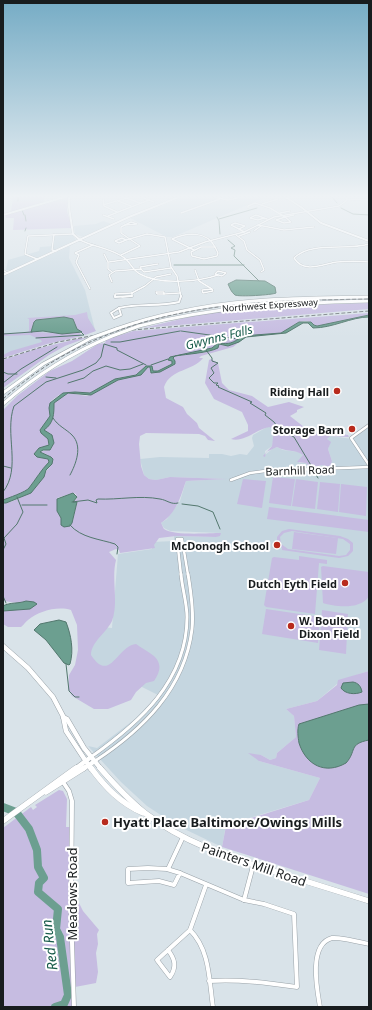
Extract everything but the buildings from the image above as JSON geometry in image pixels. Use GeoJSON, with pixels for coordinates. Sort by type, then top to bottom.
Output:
{"type":"FeatureCollection","features":[{"type":"Feature","properties":{"kind":"highway","name":"Northwest Expressway"},"geometry":{"type":"LineString","coordinates":[[3,393],[42,364],[91,338],[168,313],[234,302],[277,299],[369,297]]}},
{"type":"Feature","properties":{"kind":"highway","name":"Northwest Expressway"},"geometry":{"type":"LineString","coordinates":[[3,404],[26,384],[50,367],[76,352],[139,326],[185,314],[232,306],[279,303],[369,301]]}},
{"type":"Feature","properties":{"kind":"main road"},"geometry":{"type":"LineString","coordinates":[[3,272],[7,273],[71,244]]}},
{"type":"Feature","properties":{"kind":"main road","name":"Painters Mill Road"},"geometry":{"type":"LineString","coordinates":[[3,646],[30,670],[51,697],[63,717],[63,725],[66,731],[87,763],[120,800],[135,811],[145,813]]}},
{"type":"Feature","properties":{"kind":"main road","name":"Painters Mill Road"},"geometry":{"type":"LineString","coordinates":[[63,717],[68,719],[94,761],[113,783],[145,813],[183,837],[218,853],[369,901]]}},
{"type":"Feature","properties":{"kind":"main road"},"geometry":{"type":"LineString","coordinates":[[38,796],[63,782],[87,763],[91,756]]}},
{"type":"Feature","properties":{"kind":"main road"},"geometry":{"type":"LineString","coordinates":[[3,821],[87,763],[94,761]]}},
{"type":"Feature","properties":{"kind":"street"},"geometry":{"type":"LineString","coordinates":[[27,244],[25,254],[37,259]]}},
{"type":"Feature","properties":{"kind":"street"},"geometry":{"type":"LineString","coordinates":[[53,244],[52,250],[56,251]]}},
{"type":"Feature","properties":{"kind":"street"},"geometry":{"type":"LineString","coordinates":[[93,244],[120,255],[128,260],[135,270],[142,276],[153,279],[198,279],[210,278],[218,275]]}},
{"type":"Feature","properties":{"kind":"street"},"geometry":{"type":"LineString","coordinates":[[90,289],[76,262],[79,255],[75,253],[93,244]]}},
{"type":"Feature","properties":{"kind":"street"},"geometry":{"type":"LineString","coordinates":[[120,255],[140,246],[139,244]]}},
{"type":"Feature","properties":{"kind":"street"},"geometry":{"type":"LineString","coordinates":[[119,308],[121,315],[114,318],[111,313],[119,308],[174,304],[181,300],[178,280],[171,268],[166,244]]}},
{"type":"Feature","properties":{"kind":"street"},"geometry":{"type":"LineString","coordinates":[[181,244],[194,250]]}},
{"type":"Feature","properties":{"kind":"street"},"geometry":{"type":"LineString","coordinates":[[108,262],[168,254],[200,244]]}},
{"type":"Feature","properties":{"kind":"street"},"geometry":{"type":"LineString","coordinates":[[213,244],[215,247],[218,255],[210,259],[194,257],[190,253],[202,247],[215,247]]}},
{"type":"Feature","properties":{"kind":"street"},"geometry":{"type":"LineString","coordinates":[[245,244],[248,251],[260,261],[264,270],[261,272]]}},
{"type":"Feature","properties":{"kind":"street"},"geometry":{"type":"LineString","coordinates":[[369,244],[356,249],[316,249],[299,253],[294,258],[299,264],[314,267],[335,262],[369,262]]}},
{"type":"Feature","properties":{"kind":"street"},"geometry":{"type":"LineString","coordinates":[[104,254],[108,262],[108,269],[113,272],[141,269],[140,267],[158,264]]}},
{"type":"Feature","properties":{"kind":"street"},"geometry":{"type":"LineString","coordinates":[[141,269],[144,272],[171,268]]}},
{"type":"Feature","properties":{"kind":"street"},"geometry":{"type":"LineString","coordinates":[[195,270],[198,279],[212,289]]}},
{"type":"Feature","properties":{"kind":"street"},"geometry":{"type":"LineString","coordinates":[[112,282],[109,275],[113,272]]}},
{"type":"Feature","properties":{"kind":"street"},"geometry":{"type":"LineString","coordinates":[[132,293],[115,294],[115,297],[132,296],[132,293],[153,279],[171,274]]}},
{"type":"Feature","properties":{"kind":"street"},"geometry":{"type":"LineString","coordinates":[[212,289],[214,291],[203,293],[202,290],[207,290],[212,289]]}},
{"type":"Feature","properties":{"kind":"street"},"geometry":{"type":"LineString","coordinates":[[164,294],[180,293]]}},
{"type":"Feature","properties":{"kind":"street"},"geometry":{"type":"LineString","coordinates":[[369,425],[363,428],[352,438],[369,466]]}},
{"type":"Feature","properties":{"kind":"street","name":"Barnhill Road"},"geometry":{"type":"LineString","coordinates":[[231,480],[250,473],[265,471],[369,466]]}},
{"type":"Feature","properties":{"kind":"street"},"geometry":{"type":"LineString","coordinates":[[91,756],[117,739],[145,715],[160,697],[175,669],[184,643],[186,623],[177,539],[182,539],[192,617],[190,646],[181,670],[165,700],[149,719],[122,743],[94,761]]}},
{"type":"Feature","properties":{"kind":"street","name":"Meadows Road"},"geometry":{"type":"LineString","coordinates":[[63,782],[69,791],[72,801],[71,896],[74,1007]]}},
{"type":"Feature","properties":{"kind":"street"},"geometry":{"type":"LineString","coordinates":[[168,869],[183,837]]}},
{"type":"Feature","properties":{"kind":"street"},"geometry":{"type":"LineString","coordinates":[[244,900],[253,865]]}},
{"type":"Feature","properties":{"kind":"street"},"geometry":{"type":"LineString","coordinates":[[180,873],[174,886],[158,881],[128,883],[128,869],[158,867],[180,873],[244,900],[264,904],[294,914],[297,987],[261,982],[227,980],[209,981]]}},
{"type":"Feature","properties":{"kind":"street"},"geometry":{"type":"LineString","coordinates":[[168,950],[175,959],[176,963],[170,977],[157,960],[168,950],[190,930],[206,885]]}},
{"type":"Feature","properties":{"kind":"street"},"geometry":{"type":"LineString","coordinates":[[190,930],[202,943],[213,1007]]}},
{"type":"Feature","properties":{"kind":"street"},"geometry":{"type":"LineString","coordinates":[[320,1007],[316,960],[319,947],[328,939],[333,938],[369,944]]}},
{"type":"Feature","properties":{"kind":"shaded area"},"geometry":{"type":"Polygon","coordinates":[[[53,244],[67,244],[11,270],[6,270],[8,260],[39,251],[40,247],[53,246],[53,244]]]}},
{"type":"Feature","properties":{"kind":"shaded area"},"geometry":{"type":"Polygon","coordinates":[[[70,246],[69,258],[85,290],[95,330],[34,336],[51,342],[3,357],[3,276],[70,246]]]}},
{"type":"Feature","properties":{"kind":"shaded area"},"geometry":{"type":"Polygon","coordinates":[[[236,280],[265,281],[275,287],[276,293],[256,296],[235,295],[228,284],[236,280]]]}},
{"type":"Feature","properties":{"kind":"shaded area"},"geometry":{"type":"Polygon","coordinates":[[[369,303],[369,309],[143,328],[202,314],[264,306],[369,303]]]}},
{"type":"Feature","properties":{"kind":"shaded area"},"geometry":{"type":"Polygon","coordinates":[[[87,312],[88,318],[96,331],[85,335],[64,317],[36,320],[34,322],[32,332],[79,332],[82,336],[47,344],[3,358],[3,355],[11,351],[42,342],[41,340],[30,335],[3,336],[3,333],[23,333],[29,331],[29,319],[27,318],[75,315],[87,312]]]}},
{"type":"Feature","properties":{"kind":"shaded area"},"geometry":{"type":"Polygon","coordinates":[[[369,313],[369,315],[320,326],[316,326],[311,322],[305,321],[299,322],[281,333],[242,336],[231,343],[218,343],[212,348],[170,357],[168,360],[172,361],[172,364],[159,371],[153,371],[152,366],[146,366],[136,375],[118,378],[90,393],[68,392],[59,395],[51,401],[50,416],[40,430],[48,439],[49,443],[48,446],[39,448],[40,457],[48,459],[49,462],[27,490],[17,496],[3,500],[3,410],[17,396],[50,371],[72,361],[98,344],[105,343],[106,340],[133,331],[369,313]]]}},
{"type":"Feature","properties":{"kind":"shaded area","name":"Gwynns Falls"},"geometry":{"type":"Polygon","coordinates":[[[369,315],[369,317],[362,317],[320,328],[313,328],[308,323],[303,323],[286,333],[246,337],[239,342],[228,346],[219,344],[218,348],[209,351],[175,356],[173,358],[175,364],[160,372],[151,373],[150,367],[148,367],[141,375],[118,380],[91,395],[68,393],[54,403],[52,421],[44,430],[52,435],[54,443],[50,450],[43,450],[40,452],[53,459],[52,464],[46,470],[44,477],[31,493],[3,503],[3,500],[27,490],[49,462],[48,459],[37,457],[34,454],[39,448],[49,445],[48,439],[41,433],[40,430],[50,416],[50,403],[63,393],[75,392],[90,393],[115,379],[136,375],[146,366],[152,366],[153,371],[158,371],[172,364],[172,361],[168,360],[170,357],[212,348],[218,343],[231,343],[242,336],[281,333],[299,322],[311,322],[317,326],[369,315]]]}},
{"type":"Feature","properties":{"kind":"shaded area"},"geometry":{"type":"Polygon","coordinates":[[[64,317],[73,319],[77,329],[82,332],[62,334],[43,331],[31,332],[36,320],[64,317]]]}},
{"type":"Feature","properties":{"kind":"shaded area"},"geometry":{"type":"Polygon","coordinates":[[[86,338],[65,346],[49,355],[3,388],[3,360],[36,349],[86,338]]]}},
{"type":"Feature","properties":{"kind":"shaded area"},"geometry":{"type":"Polygon","coordinates":[[[239,342],[233,347],[201,356],[199,358],[203,358],[193,366],[172,376],[164,387],[166,398],[183,407],[187,414],[197,423],[199,428],[215,441],[208,440],[205,436],[199,434],[146,433],[140,436],[139,444],[141,466],[144,475],[149,479],[156,480],[170,477],[227,479],[186,481],[180,499],[171,514],[161,523],[164,529],[175,533],[221,533],[220,536],[176,536],[159,538],[154,545],[155,548],[120,553],[119,550],[116,549],[109,552],[116,560],[114,575],[114,614],[110,625],[96,641],[91,655],[103,666],[109,665],[129,646],[136,644],[156,658],[159,662],[159,667],[158,674],[154,681],[146,683],[136,692],[131,700],[108,709],[94,709],[72,696],[68,689],[69,675],[75,665],[78,650],[77,625],[71,610],[48,610],[32,617],[21,627],[8,627],[3,624],[3,611],[16,609],[26,610],[23,602],[18,603],[3,601],[3,503],[14,501],[26,494],[40,482],[50,467],[48,455],[40,452],[51,449],[54,443],[51,434],[44,430],[52,418],[54,403],[68,393],[87,396],[118,380],[141,375],[147,367],[150,367],[150,372],[157,373],[175,364],[173,358],[175,356],[210,351],[219,347],[219,344],[228,346],[239,342]],[[73,493],[57,498],[57,511],[61,518],[61,525],[73,520],[77,503],[72,502],[77,499],[76,494],[73,493]]]}},
{"type":"Feature","properties":{"kind":"shaded area"},"geometry":{"type":"Polygon","coordinates":[[[211,359],[218,363],[222,383],[229,390],[252,396],[268,407],[289,402],[304,407],[297,410],[297,412],[290,416],[313,434],[334,433],[348,435],[349,437],[330,436],[327,439],[331,442],[328,449],[332,461],[330,467],[322,465],[311,468],[306,463],[297,462],[303,455],[300,453],[283,450],[277,447],[267,452],[272,446],[274,430],[270,427],[241,439],[231,439],[248,431],[248,425],[242,412],[214,399],[205,383],[209,360],[211,359]]]}},
{"type":"Feature","properties":{"kind":"shaded area"},"geometry":{"type":"Polygon","coordinates":[[[267,427],[271,427],[274,430],[274,436],[272,446],[265,451],[265,455],[277,447],[283,450],[299,452],[303,455],[299,463],[306,463],[311,468],[314,468],[322,465],[327,467],[332,461],[328,449],[330,443],[327,439],[329,436],[353,439],[363,429],[369,427],[369,671],[337,684],[317,701],[286,709],[294,716],[296,737],[277,753],[276,758],[270,760],[261,755],[259,761],[320,778],[309,800],[226,825],[222,847],[176,825],[147,806],[121,782],[88,746],[97,748],[135,719],[158,695],[130,681],[80,672],[92,626],[112,628],[118,554],[152,549],[152,542],[174,541],[174,536],[216,537],[221,533],[170,531],[164,528],[161,523],[167,519],[180,501],[186,481],[226,479],[170,477],[156,480],[149,479],[144,475],[140,459],[160,457],[209,458],[209,454],[231,456],[240,454],[247,455],[254,446],[252,438],[253,435],[267,427]]]}},
{"type":"Feature","properties":{"kind":"shaded area"},"geometry":{"type":"Polygon","coordinates":[[[273,477],[295,479],[291,506],[269,503],[273,477]]]}},
{"type":"Feature","properties":{"kind":"shaded area"},"geometry":{"type":"Polygon","coordinates":[[[243,479],[266,481],[262,508],[237,504],[243,479]]]}},
{"type":"Feature","properties":{"kind":"shaded area"},"geometry":{"type":"Polygon","coordinates":[[[296,479],[318,482],[315,509],[292,506],[296,479]]]}},
{"type":"Feature","properties":{"kind":"shaded area"},"geometry":{"type":"Polygon","coordinates":[[[320,482],[340,484],[338,512],[317,509],[320,482]]]}},
{"type":"Feature","properties":{"kind":"shaded area"},"geometry":{"type":"Polygon","coordinates":[[[341,484],[367,487],[366,516],[339,512],[341,484]]]}},
{"type":"Feature","properties":{"kind":"shaded area"},"geometry":{"type":"Polygon","coordinates":[[[73,493],[77,497],[73,502],[77,502],[72,523],[70,526],[64,527],[61,525],[61,518],[57,511],[57,499],[73,493]]]}},
{"type":"Feature","properties":{"kind":"shaded area"},"geometry":{"type":"Polygon","coordinates":[[[269,507],[369,520],[369,532],[267,519],[269,507]]]}},
{"type":"Feature","properties":{"kind":"shaded area"},"geometry":{"type":"Polygon","coordinates":[[[289,529],[340,536],[353,543],[353,551],[348,556],[339,558],[282,550],[277,542],[277,537],[282,531],[289,529]],[[292,531],[284,533],[280,537],[281,544],[288,549],[339,556],[346,555],[350,550],[350,544],[343,539],[292,531]]]}},
{"type":"Feature","properties":{"kind":"shaded area"},"geometry":{"type":"Polygon","coordinates":[[[294,532],[338,538],[336,554],[292,549],[294,532]]]}},
{"type":"Feature","properties":{"kind":"shaded area"},"geometry":{"type":"Polygon","coordinates":[[[299,556],[327,560],[327,564],[319,563],[315,614],[266,607],[264,605],[272,558],[299,560],[299,556]]]}},
{"type":"Feature","properties":{"kind":"shaded area","name":"Dutch Eyth Field"},"geometry":{"type":"Polygon","coordinates":[[[323,566],[369,572],[369,596],[360,604],[348,606],[334,606],[323,603],[321,567],[323,566]]]}},
{"type":"Feature","properties":{"kind":"shaded area"},"geometry":{"type":"Polygon","coordinates":[[[26,601],[37,604],[30,609],[3,611],[3,606],[11,603],[26,601]]]}},
{"type":"Feature","properties":{"kind":"shaded area","name":"W. Boulton Dixon Field"},"geometry":{"type":"Polygon","coordinates":[[[266,609],[320,617],[318,643],[262,634],[266,609]]]}},
{"type":"Feature","properties":{"kind":"shaded area"},"geometry":{"type":"Polygon","coordinates":[[[322,610],[348,614],[346,654],[319,650],[322,610]]]}},
{"type":"Feature","properties":{"kind":"shaded area"},"geometry":{"type":"Polygon","coordinates":[[[59,620],[66,622],[71,637],[72,653],[69,665],[64,663],[46,640],[34,630],[40,624],[59,620]]]}},
{"type":"Feature","properties":{"kind":"shaded area"},"geometry":{"type":"Polygon","coordinates":[[[369,671],[369,894],[222,847],[226,826],[309,800],[320,778],[259,761],[248,753],[261,755],[270,760],[276,758],[277,753],[296,737],[294,716],[286,709],[317,701],[337,685],[338,680],[369,671]]]}},
{"type":"Feature","properties":{"kind":"shaded area"},"geometry":{"type":"Polygon","coordinates":[[[353,682],[359,685],[362,692],[350,693],[345,692],[341,688],[343,683],[353,682]]]}},
{"type":"Feature","properties":{"kind":"shaded area"},"geometry":{"type":"Polygon","coordinates":[[[369,704],[369,740],[355,746],[346,763],[331,768],[324,768],[317,766],[306,757],[299,743],[299,724],[359,705],[369,704]]]}},
{"type":"Feature","properties":{"kind":"shaded area"},"geometry":{"type":"Polygon","coordinates":[[[59,790],[63,791],[67,799],[66,827],[71,827],[71,846],[74,846],[73,891],[83,911],[99,930],[97,934],[98,944],[96,953],[98,972],[96,983],[75,987],[76,1007],[3,1007],[3,828],[31,807],[33,810],[37,807],[35,805],[59,790]]]}},
{"type":"Feature","properties":{"kind":"waterway"},"geometry":{"type":"LineString","coordinates":[[233,244],[235,246],[231,248],[235,250],[234,256],[243,265]]}},
{"type":"Feature","properties":{"kind":"waterway"},"geometry":{"type":"LineString","coordinates":[[174,265],[243,265]]}},
{"type":"Feature","properties":{"kind":"waterway"},"geometry":{"type":"LineString","coordinates":[[243,265],[259,281]]}},
{"type":"Feature","properties":{"kind":"waterway"},"geometry":{"type":"LineString","coordinates":[[111,342],[120,342],[180,331]]}},
{"type":"Feature","properties":{"kind":"waterway"},"geometry":{"type":"LineString","coordinates":[[181,331],[238,339]]}},
{"type":"Feature","properties":{"kind":"waterway"},"geometry":{"type":"LineString","coordinates":[[3,334],[32,332]]}},
{"type":"Feature","properties":{"kind":"waterway"},"geometry":{"type":"LineString","coordinates":[[36,338],[84,335],[81,332]]}},
{"type":"Feature","properties":{"kind":"waterway"},"geometry":{"type":"LineString","coordinates":[[3,492],[9,483],[11,472],[11,417],[14,406],[46,382],[83,370],[96,363],[101,357],[104,344],[117,348],[117,350],[146,365]]}},
{"type":"Feature","properties":{"kind":"waterway"},"geometry":{"type":"LineString","coordinates":[[15,374],[57,347]]}},
{"type":"Feature","properties":{"kind":"waterway"},"geometry":{"type":"LineString","coordinates":[[206,350],[212,358],[212,361],[218,363],[211,368],[214,373],[209,378],[214,383],[218,383],[216,385],[219,386],[218,387],[252,402],[250,403],[266,413],[265,415],[274,422],[279,429],[294,437],[312,467]]}},
{"type":"Feature","properties":{"kind":"waterway"},"geometry":{"type":"LineString","coordinates":[[151,365],[168,359]]}},
{"type":"Feature","properties":{"kind":"waterway"},"geometry":{"type":"LineString","coordinates":[[68,383],[84,378],[93,371],[106,366],[120,370],[130,369],[143,364]]}},
{"type":"Feature","properties":{"kind":"waterway"},"geometry":{"type":"LineString","coordinates":[[3,372],[15,374]]}},
{"type":"Feature","properties":{"kind":"waterway"},"geometry":{"type":"LineString","coordinates":[[3,383],[15,374]]}},
{"type":"Feature","properties":{"kind":"waterway"},"geometry":{"type":"LineString","coordinates":[[46,377],[56,378]]}},
{"type":"Feature","properties":{"kind":"waterway"},"geometry":{"type":"LineString","coordinates":[[53,418],[72,435],[77,444],[78,450],[76,460],[70,475]]}},
{"type":"Feature","properties":{"kind":"waterway"},"geometry":{"type":"LineString","coordinates":[[3,466],[11,468]]}},
{"type":"Feature","properties":{"kind":"waterway"},"geometry":{"type":"LineString","coordinates":[[313,470],[318,478]]}},
{"type":"Feature","properties":{"kind":"waterway"},"geometry":{"type":"LineString","coordinates":[[3,550],[6,544],[4,538],[17,524],[23,512],[17,497]]}},
{"type":"Feature","properties":{"kind":"waterway"},"geometry":{"type":"LineString","coordinates":[[72,502],[88,500],[97,503],[96,500],[98,499],[145,497],[178,503]]}},
{"type":"Feature","properties":{"kind":"waterway"},"geometry":{"type":"LineString","coordinates":[[182,504],[198,506],[213,512],[220,529]]}},
{"type":"Feature","properties":{"kind":"waterway"},"geometry":{"type":"LineString","coordinates":[[22,505],[47,505]]}},
{"type":"Feature","properties":{"kind":"waterway"},"geometry":{"type":"LineString","coordinates":[[70,525],[80,533],[91,538],[115,544],[118,547],[117,554]]}},
{"type":"Feature","properties":{"kind":"waterway"},"geometry":{"type":"LineString","coordinates":[[3,596],[6,603]]}},
{"type":"Feature","properties":{"kind":"waterway"},"geometry":{"type":"LineString","coordinates":[[66,664],[69,691],[75,697],[79,697]]}},
{"type":"Feature","properties":{"kind":"waterway","name":"Red Run"},"geometry":{"type":"LineString","coordinates":[[3,807],[16,812],[29,829],[37,850],[38,867],[44,878],[39,883],[38,892],[58,909],[56,929],[60,937],[68,995],[64,1004],[55,1007]]}},
{"type":"Feature","properties":{"kind":"railway"},"geometry":{"type":"LineString","coordinates":[[3,399],[47,365],[91,341],[129,327],[168,316],[247,304],[287,301],[369,299]]}},
{"type":"Feature","properties":{"kind":"railway"},"geometry":{"type":"LineString","coordinates":[[132,330],[369,311]]}},
{"type":"Feature","properties":{"kind":"railway"},"geometry":{"type":"LineString","coordinates":[[3,359],[58,342],[102,334]]}},
{"type":"Feature","properties":{"kind":"place","name":"Riding Hall"},"geometry":{"type":"Point","coordinates":[337,391]}},
{"type":"Feature","properties":{"kind":"place","name":"Storage Barn"},"geometry":{"type":"Point","coordinates":[352,429]}},
{"type":"Feature","properties":{"kind":"place","name":"McDonogh School"},"geometry":{"type":"Point","coordinates":[277,545]}},
{"type":"Feature","properties":{"kind":"place","name":"Dutch Eyth Field"},"geometry":{"type":"Point","coordinates":[345,583]}},
{"type":"Feature","properties":{"kind":"place","name":"W. Boulton Dixon Field"},"geometry":{"type":"Point","coordinates":[291,626]}},
{"type":"Feature","properties":{"kind":"place","name":"Hyatt Place Baltimore/Owings Mills"},"geometry":{"type":"Point","coordinates":[105,822]}}]}
